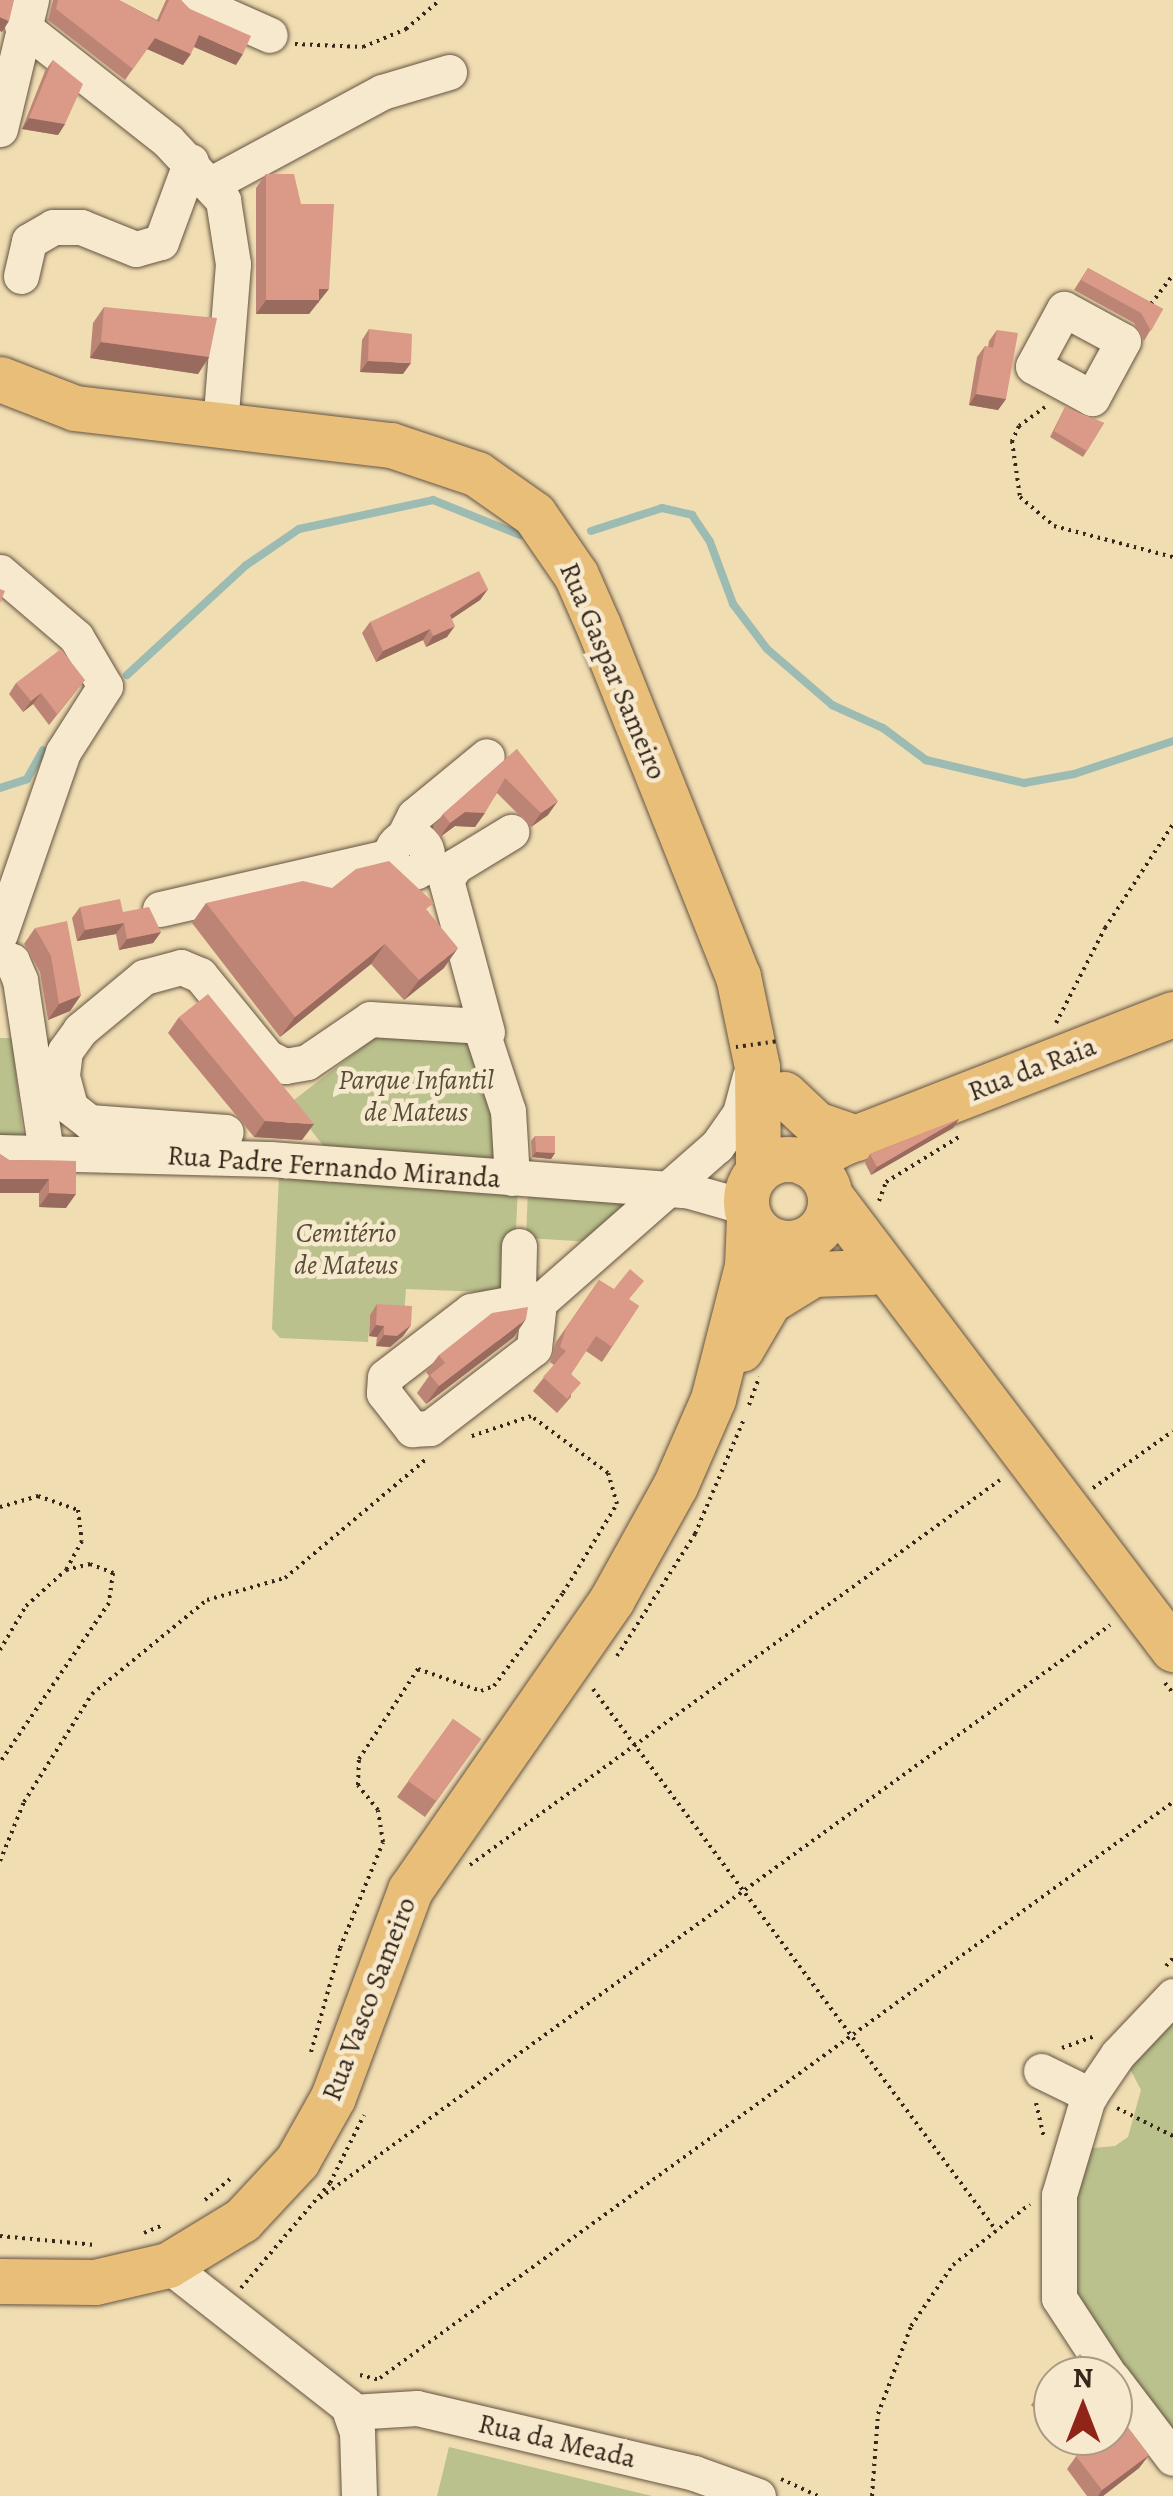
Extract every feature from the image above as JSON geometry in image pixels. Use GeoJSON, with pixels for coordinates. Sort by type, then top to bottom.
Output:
{"type":"FeatureCollection","features":[{"type":"Feature","properties":{"kind":"main road","name":"Rua Gaspar Sameiro"},"geometry":{"type":"LineString","coordinates":[[0,378],[75,408],[391,445],[442,459],[498,486],[534,514],[576,575],[598,626],[749,1036]]}},
{"type":"Feature","properties":{"kind":"main road","name":"Rua da Raia"},"geometry":{"type":"LineString","coordinates":[[713,1398],[769,1302],[815,1198],[854,1149],[874,1131],[1173,1014]]}},
{"type":"Feature","properties":{"kind":"main road"},"geometry":{"type":"LineString","coordinates":[[749,1036],[784,1094],[815,1198],[871,1272],[931,1324]]}},
{"type":"Feature","properties":{"kind":"main road"},"geometry":{"type":"LineString","coordinates":[[713,1398],[746,1266],[762,1118],[749,1036]]}},
{"type":"Feature","properties":{"kind":"main road"},"geometry":{"type":"LineString","coordinates":[[784,1094],[816,1124],[874,1131]]}},
{"type":"Feature","properties":{"kind":"main road"},"geometry":{"type":"LineString","coordinates":[[751,1194],[780,1160],[931,1324],[1168,1664]]}},
{"type":"Feature","properties":{"kind":"main road"},"geometry":{"type":"LineString","coordinates":[[751,1194],[766,1238],[815,1198]]}},
{"type":"Feature","properties":{"kind":"main road"},"geometry":{"type":"LineString","coordinates":[[769,1302],[812,1274],[871,1272]]}},
{"type":"Feature","properties":{"kind":"main road","name":"Rua Vasco Sameiro"},"geometry":{"type":"LineString","coordinates":[[0,2281],[95,2282],[168,2264],[242,2220],[316,2131],[410,1890],[612,1599],[654,1529],[713,1398]]}},
{"type":"Feature","properties":{"kind":"street"},"geometry":{"type":"LineString","coordinates":[[191,0],[270,35]]}},
{"type":"Feature","properties":{"kind":"street"},"geometry":{"type":"LineString","coordinates":[[0,128],[26,13],[202,172],[228,219],[233,264],[220,425]]}},
{"type":"Feature","properties":{"kind":"street"},"geometry":{"type":"LineString","coordinates":[[21,276],[28,241],[53,227],[81,227],[136,249],[161,242],[202,172],[382,92],[448,72]]}},
{"type":"Feature","properties":{"kind":"street"},"geometry":{"type":"LineString","coordinates":[[0,572],[76,636],[105,686],[63,752],[0,934]]}},
{"type":"Feature","properties":{"kind":"street"},"geometry":{"type":"LineString","coordinates":[[487,756],[414,816],[416,860],[470,979],[508,1111],[512,1178]]}},
{"type":"Feature","properties":{"kind":"street"},"geometry":{"type":"LineString","coordinates":[[160,909],[416,860],[455,866],[511,832]]}},
{"type":"Feature","properties":{"kind":"street"},"geometry":{"type":"LineString","coordinates":[[0,956],[12,962],[20,980],[50,1085],[46,1151]]}},
{"type":"Feature","properties":{"kind":"street"},"geometry":{"type":"LineString","coordinates":[[50,1085],[65,1051],[80,1030],[144,977],[167,968],[200,975],[267,1057],[285,1066],[307,1062],[370,1019],[476,1024],[486,1032]]}},
{"type":"Feature","properties":{"kind":"street"},"geometry":{"type":"LineString","coordinates":[[424,1020],[470,979]]}},
{"type":"Feature","properties":{"kind":"street"},"geometry":{"type":"LineString","coordinates":[[519,1246],[518,1291],[532,1302],[668,1189],[734,1124],[750,1079],[749,1036]]}},
{"type":"Feature","properties":{"kind":"street"},"geometry":{"type":"LineString","coordinates":[[50,1085],[89,1122],[226,1132]]}},
{"type":"Feature","properties":{"kind":"street","name":"Rua Padre Fernando Miranda"},"geometry":{"type":"LineString","coordinates":[[0,1152],[46,1151],[751,1194]]}},
{"type":"Feature","properties":{"kind":"street"},"geometry":{"type":"LineString","coordinates":[[1095,2356],[1075,2330],[1055,2279],[1059,2195],[1090,2095],[1164,1986]]}},
{"type":"Feature","properties":{"kind":"street"},"geometry":{"type":"LineString","coordinates":[[1042,2072],[1090,2095]]}},
{"type":"Feature","properties":{"kind":"street"},"geometry":{"type":"LineString","coordinates":[[168,2264],[352,2412],[358,2496]]}},
{"type":"Feature","properties":{"kind":"street"},"geometry":{"type":"LineString","coordinates":[[1133,2406],[1173,2458]]}},
{"type":"Feature","properties":{"kind":"street","name":"Rua da Meada"},"geometry":{"type":"LineString","coordinates":[[352,2412],[417,2408],[681,2470],[758,2496]]}},
{"type":"Feature","properties":{"kind":"path"},"geometry":{"type":"LineString","coordinates":[[270,35],[317,48],[363,47],[406,29],[440,0]]}},
{"type":"Feature","properties":{"kind":"path"},"geometry":{"type":"LineString","coordinates":[[1146,311],[1173,275]]}},
{"type":"Feature","properties":{"kind":"path"},"geometry":{"type":"LineString","coordinates":[[1048,406],[1019,426],[1012,442],[1020,497],[1054,526],[1173,558]]}},
{"type":"Feature","properties":{"kind":"path"},"geometry":{"type":"LineString","coordinates":[[1050,1062],[1061,1010],[1173,824]]}},
{"type":"Feature","properties":{"kind":"path"},"geometry":{"type":"LineString","coordinates":[[730,1063],[749,1036]]}},
{"type":"Feature","properties":{"kind":"path"},"geometry":{"type":"LineString","coordinates":[[881,1209],[878,1195],[886,1182],[968,1130]]}},
{"type":"Feature","properties":{"kind":"path"},"geometry":{"type":"LineString","coordinates":[[614,1660],[710,1505],[764,1364]]}},
{"type":"Feature","properties":{"kind":"path"},"geometry":{"type":"LineString","coordinates":[[308,2061],[340,1948],[383,1842],[378,1810],[358,1786],[359,1759],[418,1669],[480,1690],[494,1686],[563,1593],[617,1504],[608,1473],[530,1416],[511,1418],[463,1440]]}},
{"type":"Feature","properties":{"kind":"path"},"geometry":{"type":"LineString","coordinates":[[1099,1504],[1089,1490],[1173,1431]]}},
{"type":"Feature","properties":{"kind":"path"},"geometry":{"type":"LineString","coordinates":[[0,1862],[24,1802],[92,1694],[207,1600],[284,1578],[428,1457]]}},
{"type":"Feature","properties":{"kind":"path"},"geometry":{"type":"LineString","coordinates":[[471,1851],[465,1865],[1008,1474]]}},
{"type":"Feature","properties":{"kind":"path"},"geometry":{"type":"LineString","coordinates":[[0,1507],[38,1496],[78,1510],[82,1541],[66,1570],[26,1606],[0,1650]]}},
{"type":"Feature","properties":{"kind":"path"},"geometry":{"type":"LineString","coordinates":[[0,1762],[115,1586],[107,1566],[66,1570]]}},
{"type":"Feature","properties":{"kind":"path"},"geometry":{"type":"LineString","coordinates":[[313,2204],[1118,1619]]}},
{"type":"Feature","properties":{"kind":"path"},"geometry":{"type":"LineString","coordinates":[[1168,1664],[1173,1692]]}},
{"type":"Feature","properties":{"kind":"path"},"geometry":{"type":"LineString","coordinates":[[585,1700],[604,1674]]}},
{"type":"Feature","properties":{"kind":"path"},"geometry":{"type":"LineString","coordinates":[[593,1688],[996,2230]]}},
{"type":"Feature","properties":{"kind":"path"},"geometry":{"type":"LineString","coordinates":[[378,2379],[1173,1802]]}},
{"type":"Feature","properties":{"kind":"path"},"geometry":{"type":"LineString","coordinates":[[1164,1986],[1173,1958]]}},
{"type":"Feature","properties":{"kind":"path"},"geometry":{"type":"LineString","coordinates":[[1045,2152],[1036,2099],[1042,2072],[1060,2048],[1100,2032]]}},
{"type":"Feature","properties":{"kind":"path"},"geometry":{"type":"LineString","coordinates":[[1090,2095],[1173,2136]]}},
{"type":"Feature","properties":{"kind":"path"},"geometry":{"type":"LineString","coordinates":[[240,2294],[247,2274],[313,2204],[345,2161],[365,2112]]}},
{"type":"Feature","properties":{"kind":"path"},"geometry":{"type":"LineString","coordinates":[[193,2208],[244,2165]]}},
{"type":"Feature","properties":{"kind":"path"},"geometry":{"type":"LineString","coordinates":[[872,2496],[878,2414],[896,2358],[932,2290],[1038,2192]]}},
{"type":"Feature","properties":{"kind":"path"},"geometry":{"type":"LineString","coordinates":[[128,2238],[173,2220]]}},
{"type":"Feature","properties":{"kind":"path"},"geometry":{"type":"LineString","coordinates":[[0,2236],[103,2244]]}},
{"type":"Feature","properties":{"kind":"path"},"geometry":{"type":"LineString","coordinates":[[350,2373],[396,2383]]}},
{"type":"Feature","properties":{"kind":"green space","name":"Parque Infantil de Mateus"},"geometry":{"type":"Polygon","coordinates":[[[382,1032],[478,1037],[505,1159],[329,1153],[290,1103],[382,1032]]]}},
{"type":"Feature","properties":{"kind":"green space"},"geometry":{"type":"Polygon","coordinates":[[[0,1038],[12,1038],[24,1146],[0,1146],[0,1038]]]}},
{"type":"Feature","properties":{"kind":"green space","name":"Cemitério de Mateus"},"geometry":{"type":"Polygon","coordinates":[[[279,1176],[518,1187],[513,1293],[406,1289],[404,1316],[370,1315],[368,1342],[280,1338],[272,1329],[279,1176]]]}},
{"type":"Feature","properties":{"kind":"green space"},"geometry":{"type":"Polygon","coordinates":[[[528,1190],[623,1201],[625,1205],[593,1242],[526,1238],[528,1190]]]}},
{"type":"Feature","properties":{"kind":"green space"},"geometry":{"type":"Polygon","coordinates":[[[1173,2014],[1173,2440],[1133,2388],[1133,2356],[1108,2356],[1094,2338],[1066,2271],[1083,2149],[1115,2146],[1128,2137],[1141,2090],[1126,2061],[1173,2014]]]}},
{"type":"Feature","properties":{"kind":"green space"},"geometry":{"type":"Polygon","coordinates":[[[449,2447],[652,2496],[437,2496],[449,2447]]]}},
{"type":"Feature","properties":{"kind":"building"},"geometry":{"type":"Polygon","coordinates":[[[0,0],[14,0],[9,21],[0,17],[0,0]]]}},
{"type":"Feature","properties":{"kind":"building"},"geometry":{"type":"Polygon","coordinates":[[[58,0],[119,0],[159,22],[169,0],[181,0],[190,9],[251,36],[243,54],[199,35],[191,54],[155,38],[133,69],[56,9],[58,0]]]}},
{"type":"Feature","properties":{"kind":"building"},"geometry":{"type":"Polygon","coordinates":[[[53,60],[83,84],[65,124],[29,118],[53,60]]]}},
{"type":"Feature","properties":{"kind":"building"},"geometry":{"type":"Polygon","coordinates":[[[266,174],[294,174],[301,204],[334,204],[329,289],[319,289],[319,300],[266,300],[266,174]]]}},
{"type":"Feature","properties":{"kind":"building"},"geometry":{"type":"Polygon","coordinates":[[[1088,268],[1163,309],[1151,331],[1141,313],[1081,280],[1088,268]]]}},
{"type":"Feature","properties":{"kind":"building"},"geometry":{"type":"Polygon","coordinates":[[[104,307],[217,318],[209,357],[101,342],[104,307]]]}},
{"type":"Feature","properties":{"kind":"building"},"geometry":{"type":"Polygon","coordinates":[[[369,329],[412,334],[411,363],[368,361],[369,329]]]}},
{"type":"Feature","properties":{"kind":"building"},"geometry":{"type":"Polygon","coordinates":[[[997,330],[1018,333],[1006,399],[976,394],[985,346],[993,348],[997,330]]]}},
{"type":"Feature","properties":{"kind":"building"},"geometry":{"type":"Polygon","coordinates":[[[1065,407],[1104,423],[1087,451],[1054,431],[1065,407]]]}},
{"type":"Feature","properties":{"kind":"building"},"geometry":{"type":"Polygon","coordinates":[[[479,571],[488,589],[450,615],[455,626],[433,636],[430,629],[383,651],[370,622],[479,571]]]}},
{"type":"Feature","properties":{"kind":"building"},"geometry":{"type":"Polygon","coordinates":[[[61,649],[85,680],[57,714],[41,693],[31,701],[16,683],[61,649]]]}},
{"type":"Feature","properties":{"kind":"building"},"geometry":{"type":"Polygon","coordinates":[[[517,749],[558,801],[541,813],[505,778],[485,813],[465,812],[450,823],[443,814],[517,749]]]}},
{"type":"Feature","properties":{"kind":"building"},"geometry":{"type":"Polygon","coordinates":[[[389,861],[434,903],[426,909],[458,948],[419,980],[385,944],[295,1017],[206,903],[303,881],[332,888],[356,869],[389,861]]]}},
{"type":"Feature","properties":{"kind":"building"},"geometry":{"type":"Polygon","coordinates":[[[120,899],[123,912],[149,907],[161,932],[127,939],[124,923],[85,930],[80,907],[120,899]]]}},
{"type":"Feature","properties":{"kind":"building"},"geometry":{"type":"Polygon","coordinates":[[[67,921],[81,995],[59,1004],[51,956],[35,928],[67,921]]]}},
{"type":"Feature","properties":{"kind":"building"},"geometry":{"type":"Polygon","coordinates":[[[208,994],[314,1124],[265,1121],[179,1017],[208,994]]]}},
{"type":"Feature","properties":{"kind":"building"},"geometry":{"type":"Polygon","coordinates":[[[959,1119],[877,1167],[870,1154],[959,1119]]]}},
{"type":"Feature","properties":{"kind":"building"},"geometry":{"type":"Polygon","coordinates":[[[535,1136],[555,1136],[555,1153],[536,1152],[535,1136]]]}},
{"type":"Feature","properties":{"kind":"building"},"geometry":{"type":"Polygon","coordinates":[[[0,1154],[9,1160],[76,1161],[76,1194],[49,1193],[49,1179],[0,1179],[0,1154]]]}},
{"type":"Feature","properties":{"kind":"building"},"geometry":{"type":"Polygon","coordinates":[[[630,1269],[644,1281],[629,1299],[639,1306],[612,1347],[596,1336],[571,1374],[581,1383],[567,1399],[543,1377],[566,1351],[560,1347],[566,1328],[599,1280],[614,1289],[630,1269]]]}},
{"type":"Feature","properties":{"kind":"building"},"geometry":{"type":"Polygon","coordinates":[[[377,1304],[412,1306],[411,1325],[397,1336],[384,1335],[384,1326],[376,1325],[377,1304]]]}},
{"type":"Feature","properties":{"kind":"building"},"geometry":{"type":"Polygon","coordinates":[[[528,1307],[526,1319],[439,1386],[430,1375],[445,1363],[439,1355],[492,1313],[528,1307]]]}},
{"type":"Feature","properties":{"kind":"building"},"geometry":{"type":"Polygon","coordinates":[[[453,1719],[481,1739],[436,1801],[408,1781],[453,1719]]]}},
{"type":"Feature","properties":{"kind":"building"},"geometry":{"type":"Polygon","coordinates":[[[1133,2434],[1149,2455],[1102,2490],[1076,2456],[1133,2456],[1133,2434]]]}},
{"type":"Feature","properties":{"kind":"waterway"},"geometry":{"type":"LineString","coordinates":[[127,675],[245,566],[299,529],[433,500],[520,535]]}},
{"type":"Feature","properties":{"kind":"waterway"},"geometry":{"type":"LineString","coordinates":[[591,531],[662,508],[692,515],[710,542],[733,604],[767,649],[832,705],[883,728],[926,760],[1024,783],[1074,774],[1173,741]]}},
{"type":"Feature","properties":{"kind":"waterway"},"geometry":{"type":"LineString","coordinates":[[0,788],[27,779],[43,750]]}}]}
